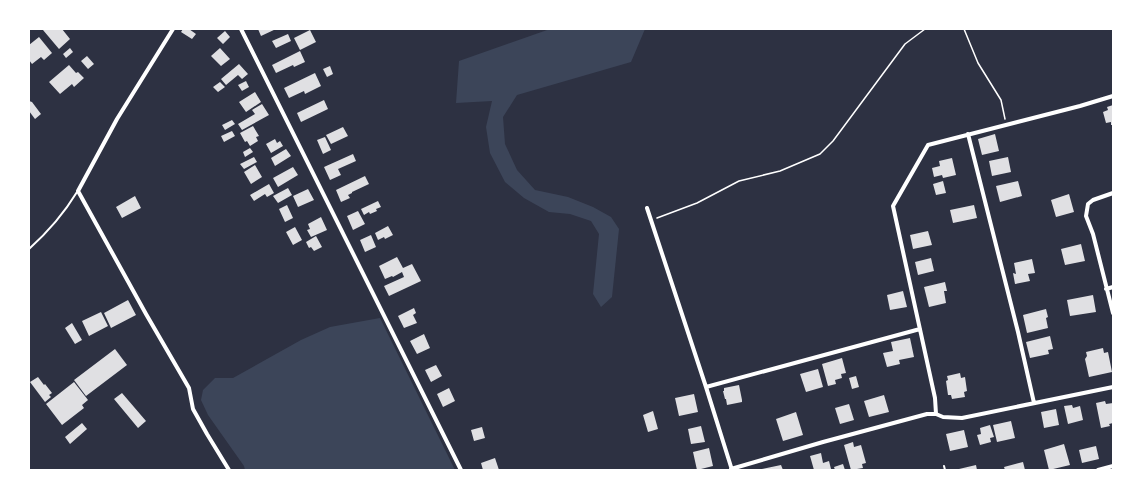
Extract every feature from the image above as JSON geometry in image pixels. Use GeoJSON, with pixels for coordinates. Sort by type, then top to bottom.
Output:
{"type":"FeatureCollection","features":[{"type":"Feature","properties":{"kind":"street"},"geometry":{"type":"LineString","coordinates":[[173,29],[117,119],[78,191],[189,388],[193,409],[229,470]]}},
{"type":"Feature","properties":{"kind":"street"},"geometry":{"type":"LineString","coordinates":[[241,29],[460,470]]}},
{"type":"Feature","properties":{"kind":"street"},"geometry":{"type":"LineString","coordinates":[[936,414],[920,329],[893,206],[928,145],[1080,106],[1113,96]]}},
{"type":"Feature","properties":{"kind":"street"},"geometry":{"type":"LineString","coordinates":[[968,134],[1018,332],[1034,403]]}},
{"type":"Feature","properties":{"kind":"street"},"geometry":{"type":"LineString","coordinates":[[1113,193],[1092,200],[1088,204],[1086,216],[1093,234],[1113,313]]}},
{"type":"Feature","properties":{"kind":"street"},"geometry":{"type":"LineString","coordinates":[[647,208],[732,469],[823,442],[927,414],[962,418],[1113,387]]}},
{"type":"Feature","properties":{"kind":"street"},"geometry":{"type":"LineString","coordinates":[[1106,289],[1113,287]]}},
{"type":"Feature","properties":{"kind":"street"},"geometry":{"type":"LineString","coordinates":[[706,387],[920,329]]}},
{"type":"Feature","properties":{"kind":"street"},"geometry":{"type":"LineString","coordinates":[[1098,470],[1113,466]]}},
{"type":"Feature","properties":{"kind":"lane"},"geometry":{"type":"LineString","coordinates":[[29,249],[51,228],[67,209],[78,191]]}},
{"type":"Feature","properties":{"kind":"lane"},"geometry":{"type":"LineString","coordinates":[[944,466],[945,470]]}},
{"type":"Feature","properties":{"kind":"path"},"geometry":{"type":"LineString","coordinates":[[651,220],[697,203],[739,181],[780,171],[820,154],[833,142],[905,44],[925,29]]}},
{"type":"Feature","properties":{"kind":"path"},"geometry":{"type":"LineString","coordinates":[[964,29],[978,63],[1001,100],[1006,124]]}},
{"type":"Feature","properties":{"kind":"shaded area"},"geometry":{"type":"Polygon","coordinates":[[[550,29],[645,29],[631,62],[517,95],[503,117],[505,144],[517,170],[535,190],[568,197],[593,207],[611,217],[619,229],[612,297],[601,307],[593,294],[599,234],[591,221],[570,214],[549,212],[524,198],[505,182],[490,153],[486,127],[492,101],[456,103],[459,61],[550,29]]]}},
{"type":"Feature","properties":{"kind":"shaded area"},"geometry":{"type":"Polygon","coordinates":[[[380,318],[455,470],[245,470],[244,466],[208,415],[201,400],[203,390],[215,378],[233,378],[301,340],[330,327],[380,318]]]}},
{"type":"Feature","properties":{"kind":"building"},"geometry":{"type":"Polygon","coordinates":[[[43,29],[62,29],[70,39],[59,49],[43,29]]]}},
{"type":"Feature","properties":{"kind":"building"},"geometry":{"type":"Polygon","coordinates":[[[183,29],[189,29],[196,34],[192,39],[181,32],[183,29]]]}},
{"type":"Feature","properties":{"kind":"building"},"geometry":{"type":"Polygon","coordinates":[[[258,29],[276,29],[261,36],[258,29]]]}},
{"type":"Feature","properties":{"kind":"building"},"geometry":{"type":"Polygon","coordinates":[[[310,30],[316,42],[300,50],[294,38],[310,30]]]}},
{"type":"Feature","properties":{"kind":"building"},"geometry":{"type":"Polygon","coordinates":[[[225,31],[230,37],[223,44],[217,38],[225,31]]]}},
{"type":"Feature","properties":{"kind":"building"},"geometry":{"type":"Polygon","coordinates":[[[288,34],[291,41],[276,48],[272,41],[288,34]]]}},
{"type":"Feature","properties":{"kind":"building"},"geometry":{"type":"Polygon","coordinates":[[[39,37],[52,53],[44,60],[41,57],[32,64],[29,60],[29,45],[39,37]]]}},
{"type":"Feature","properties":{"kind":"building"},"geometry":{"type":"Polygon","coordinates":[[[70,48],[73,52],[66,58],[63,54],[70,48]]]}},
{"type":"Feature","properties":{"kind":"building"},"geometry":{"type":"Polygon","coordinates":[[[220,48],[230,59],[221,66],[211,56],[220,48]]]}},
{"type":"Feature","properties":{"kind":"building"},"geometry":{"type":"Polygon","coordinates":[[[300,51],[305,62],[294,67],[293,65],[276,73],[272,65],[300,51]]]}},
{"type":"Feature","properties":{"kind":"building"},"geometry":{"type":"Polygon","coordinates":[[[87,56],[94,64],[88,69],[81,61],[87,56]]]}},
{"type":"Feature","properties":{"kind":"building"},"geometry":{"type":"Polygon","coordinates":[[[239,64],[248,74],[242,79],[238,75],[226,85],[221,79],[239,64]]]}},
{"type":"Feature","properties":{"kind":"building"},"geometry":{"type":"Polygon","coordinates":[[[69,65],[76,73],[78,72],[84,78],[74,87],[72,84],[60,94],[49,82],[69,65]]]}},
{"type":"Feature","properties":{"kind":"building"},"geometry":{"type":"Polygon","coordinates":[[[330,66],[333,74],[327,77],[323,69],[330,66]]]}},
{"type":"Feature","properties":{"kind":"building"},"geometry":{"type":"Polygon","coordinates":[[[315,73],[321,86],[305,94],[304,91],[289,98],[284,88],[315,73]]]}},
{"type":"Feature","properties":{"kind":"building"},"geometry":{"type":"Polygon","coordinates":[[[246,81],[249,87],[242,91],[238,85],[246,81]]]}},
{"type":"Feature","properties":{"kind":"building"},"geometry":{"type":"Polygon","coordinates":[[[220,82],[225,87],[218,92],[213,87],[220,82]]]}},
{"type":"Feature","properties":{"kind":"building"},"geometry":{"type":"Polygon","coordinates":[[[255,92],[261,102],[246,112],[239,102],[255,92]]]}},
{"type":"Feature","properties":{"kind":"building"},"geometry":{"type":"Polygon","coordinates":[[[324,100],[328,109],[301,122],[297,113],[324,100]]]}},
{"type":"Feature","properties":{"kind":"building"},"geometry":{"type":"Polygon","coordinates":[[[29,101],[32,102],[41,114],[35,119],[29,111],[29,101]]]}},
{"type":"Feature","properties":{"kind":"building"},"geometry":{"type":"Polygon","coordinates":[[[262,104],[269,115],[242,130],[238,124],[255,114],[252,110],[262,104]]]}},
{"type":"Feature","properties":{"kind":"building"},"geometry":{"type":"Polygon","coordinates":[[[1113,105],[1113,125],[1111,125],[1111,122],[1106,123],[1103,112],[1108,110],[1107,107],[1113,105]]]}},
{"type":"Feature","properties":{"kind":"building"},"geometry":{"type":"Polygon","coordinates":[[[232,120],[235,124],[225,130],[222,125],[232,120]]]}},
{"type":"Feature","properties":{"kind":"building"},"geometry":{"type":"Polygon","coordinates":[[[253,126],[259,136],[256,137],[258,141],[250,146],[247,141],[245,142],[240,133],[253,126]]]}},
{"type":"Feature","properties":{"kind":"building"},"geometry":{"type":"Polygon","coordinates":[[[343,127],[348,136],[331,144],[326,135],[343,127]]]}},
{"type":"Feature","properties":{"kind":"building"},"geometry":{"type":"Polygon","coordinates":[[[232,131],[235,136],[224,142],[221,136],[232,131]]]}},
{"type":"Feature","properties":{"kind":"building"},"geometry":{"type":"Polygon","coordinates":[[[995,134],[999,151],[982,155],[978,139],[995,134]]]}},
{"type":"Feature","properties":{"kind":"building"},"geometry":{"type":"Polygon","coordinates":[[[325,137],[331,150],[323,154],[317,140],[325,137]]]}},
{"type":"Feature","properties":{"kind":"building"},"geometry":{"type":"Polygon","coordinates":[[[275,139],[277,143],[280,141],[283,146],[271,153],[266,144],[275,139]]]}},
{"type":"Feature","properties":{"kind":"building"},"geometry":{"type":"Polygon","coordinates":[[[250,148],[253,152],[245,157],[243,152],[250,148]]]}},
{"type":"Feature","properties":{"kind":"building"},"geometry":{"type":"Polygon","coordinates":[[[286,149],[291,156],[275,166],[271,158],[286,149]]]}},
{"type":"Feature","properties":{"kind":"building"},"geometry":{"type":"Polygon","coordinates":[[[353,154],[356,161],[338,169],[341,175],[330,180],[324,167],[353,154]]]}},
{"type":"Feature","properties":{"kind":"building"},"geometry":{"type":"Polygon","coordinates":[[[254,157],[257,162],[244,169],[240,164],[254,157]]]}},
{"type":"Feature","properties":{"kind":"building"},"geometry":{"type":"Polygon","coordinates":[[[1008,157],[1011,172],[992,176],[989,161],[1008,157]]]}},
{"type":"Feature","properties":{"kind":"building"},"geometry":{"type":"Polygon","coordinates":[[[952,158],[956,175],[943,178],[942,175],[934,177],[932,168],[940,166],[939,161],[952,158]]]}},
{"type":"Feature","properties":{"kind":"building"},"geometry":{"type":"Polygon","coordinates":[[[255,165],[262,177],[251,184],[244,172],[255,165]]]}},
{"type":"Feature","properties":{"kind":"building"},"geometry":{"type":"Polygon","coordinates":[[[293,167],[298,175],[278,187],[273,178],[293,167]]]}},
{"type":"Feature","properties":{"kind":"building"},"geometry":{"type":"Polygon","coordinates":[[[365,176],[369,184],[352,192],[348,195],[350,198],[341,202],[336,190],[365,176]]]}},
{"type":"Feature","properties":{"kind":"building"},"geometry":{"type":"Polygon","coordinates":[[[943,181],[946,193],[936,195],[933,184],[943,181]]]}},
{"type":"Feature","properties":{"kind":"building"},"geometry":{"type":"Polygon","coordinates":[[[1018,181],[1022,196],[1000,202],[996,186],[1018,181]]]}},
{"type":"Feature","properties":{"kind":"building"},"geometry":{"type":"Polygon","coordinates":[[[269,184],[274,193],[267,197],[265,194],[254,201],[250,195],[269,184]]]}},
{"type":"Feature","properties":{"kind":"building"},"geometry":{"type":"Polygon","coordinates":[[[288,188],[292,195],[278,203],[273,196],[288,188]]]}},
{"type":"Feature","properties":{"kind":"building"},"geometry":{"type":"Polygon","coordinates":[[[308,189],[314,200],[298,207],[293,196],[308,189]]]}},
{"type":"Feature","properties":{"kind":"building"},"geometry":{"type":"Polygon","coordinates":[[[1069,194],[1074,212],[1056,217],[1051,200],[1069,194]]]}},
{"type":"Feature","properties":{"kind":"building"},"geometry":{"type":"Polygon","coordinates":[[[135,196],[141,208],[122,218],[116,207],[135,196]]]}},
{"type":"Feature","properties":{"kind":"building"},"geometry":{"type":"Polygon","coordinates":[[[378,201],[381,207],[376,209],[377,211],[370,214],[369,212],[364,215],[361,209],[378,201]]]}},
{"type":"Feature","properties":{"kind":"building"},"geometry":{"type":"Polygon","coordinates":[[[287,205],[293,218],[285,222],[279,209],[287,205]]]}},
{"type":"Feature","properties":{"kind":"building"},"geometry":{"type":"Polygon","coordinates":[[[974,205],[977,218],[953,223],[950,210],[974,205]]]}},
{"type":"Feature","properties":{"kind":"building"},"geometry":{"type":"Polygon","coordinates":[[[358,211],[365,224],[353,230],[347,216],[358,211]]]}},
{"type":"Feature","properties":{"kind":"building"},"geometry":{"type":"Polygon","coordinates":[[[321,217],[327,230],[311,237],[307,230],[310,229],[308,224],[321,217]]]}},
{"type":"Feature","properties":{"kind":"building"},"geometry":{"type":"Polygon","coordinates":[[[388,226],[393,235],[385,239],[384,237],[378,240],[375,233],[388,226]]]}},
{"type":"Feature","properties":{"kind":"building"},"geometry":{"type":"Polygon","coordinates":[[[295,227],[302,240],[293,245],[286,232],[295,227]]]}},
{"type":"Feature","properties":{"kind":"building"},"geometry":{"type":"Polygon","coordinates":[[[928,231],[932,245],[913,249],[910,235],[928,231]]]}},
{"type":"Feature","properties":{"kind":"building"},"geometry":{"type":"Polygon","coordinates":[[[371,235],[376,247],[365,252],[360,240],[371,235]]]}},
{"type":"Feature","properties":{"kind":"building"},"geometry":{"type":"Polygon","coordinates":[[[316,236],[322,247],[314,251],[311,247],[309,248],[306,242],[316,236]]]}},
{"type":"Feature","properties":{"kind":"building"},"geometry":{"type":"Polygon","coordinates":[[[1081,244],[1085,261],[1065,265],[1061,249],[1081,244]]]}},
{"type":"Feature","properties":{"kind":"building"},"geometry":{"type":"Polygon","coordinates":[[[397,257],[403,268],[412,264],[421,281],[389,296],[384,286],[404,277],[402,272],[385,279],[379,266],[397,257]]]}},
{"type":"Feature","properties":{"kind":"building"},"geometry":{"type":"Polygon","coordinates":[[[931,258],[934,271],[918,275],[915,262],[931,258]]]}},
{"type":"Feature","properties":{"kind":"building"},"geometry":{"type":"Polygon","coordinates":[[[1032,259],[1035,273],[1028,274],[1030,281],[1015,284],[1013,273],[1016,274],[1014,263],[1032,259]]]}},
{"type":"Feature","properties":{"kind":"building"},"geometry":{"type":"Polygon","coordinates":[[[945,282],[947,291],[944,291],[946,303],[929,307],[924,287],[945,282]]]}},
{"type":"Feature","properties":{"kind":"building"},"geometry":{"type":"Polygon","coordinates":[[[903,291],[907,307],[890,310],[887,295],[903,291]]]}},
{"type":"Feature","properties":{"kind":"building"},"geometry":{"type":"Polygon","coordinates":[[[1093,295],[1096,312],[1070,316],[1067,300],[1093,295]]]}},
{"type":"Feature","properties":{"kind":"building"},"geometry":{"type":"Polygon","coordinates":[[[128,300],[136,315],[111,328],[104,313],[128,300]]]}},
{"type":"Feature","properties":{"kind":"building"},"geometry":{"type":"Polygon","coordinates":[[[414,308],[416,313],[413,315],[417,323],[404,328],[398,316],[414,308]]]}},
{"type":"Feature","properties":{"kind":"building"},"geometry":{"type":"Polygon","coordinates":[[[1046,309],[1048,328],[1027,333],[1023,315],[1046,309]]]}},
{"type":"Feature","properties":{"kind":"building"},"geometry":{"type":"Polygon","coordinates":[[[101,312],[108,326],[89,336],[82,321],[101,312]]]}},
{"type":"Feature","properties":{"kind":"building"},"geometry":{"type":"Polygon","coordinates":[[[72,323],[82,340],[75,344],[65,328],[72,323]]]}},
{"type":"Feature","properties":{"kind":"building"},"geometry":{"type":"Polygon","coordinates":[[[424,334],[430,348],[417,354],[410,341],[424,334]]]}},
{"type":"Feature","properties":{"kind":"building"},"geometry":{"type":"Polygon","coordinates":[[[1050,336],[1053,349],[1048,350],[1049,354],[1030,358],[1026,342],[1050,336]]]}},
{"type":"Feature","properties":{"kind":"building"},"geometry":{"type":"Polygon","coordinates":[[[910,338],[914,357],[899,360],[900,364],[887,367],[883,353],[893,351],[891,342],[910,338]]]}},
{"type":"Feature","properties":{"kind":"building"},"geometry":{"type":"Polygon","coordinates":[[[1103,348],[1104,353],[1108,352],[1112,372],[1089,377],[1085,359],[1087,356],[1086,352],[1103,348]]]}},
{"type":"Feature","properties":{"kind":"building"},"geometry":{"type":"Polygon","coordinates":[[[115,349],[127,365],[86,396],[74,380],[115,349]]]}},
{"type":"Feature","properties":{"kind":"building"},"geometry":{"type":"Polygon","coordinates":[[[842,358],[846,373],[841,374],[842,378],[835,380],[836,384],[828,386],[822,364],[842,358]]]}},
{"type":"Feature","properties":{"kind":"building"},"geometry":{"type":"Polygon","coordinates":[[[436,365],[442,376],[431,382],[425,370],[436,365]]]}},
{"type":"Feature","properties":{"kind":"building"},"geometry":{"type":"Polygon","coordinates":[[[818,369],[823,387],[806,392],[800,374],[818,369]]]}},
{"type":"Feature","properties":{"kind":"building"},"geometry":{"type":"Polygon","coordinates":[[[960,373],[961,378],[965,377],[967,391],[964,392],[965,397],[952,399],[951,395],[948,395],[946,381],[948,380],[947,376],[960,373]]]}},
{"type":"Feature","properties":{"kind":"building"},"geometry":{"type":"Polygon","coordinates":[[[856,376],[859,387],[852,389],[849,378],[856,376]]]}},
{"type":"Feature","properties":{"kind":"building"},"geometry":{"type":"Polygon","coordinates":[[[38,377],[52,393],[49,395],[51,397],[45,402],[30,382],[38,377]]]}},
{"type":"Feature","properties":{"kind":"building"},"geometry":{"type":"Polygon","coordinates":[[[74,382],[88,400],[82,405],[84,408],[62,425],[46,404],[74,382]]]}},
{"type":"Feature","properties":{"kind":"building"},"geometry":{"type":"Polygon","coordinates":[[[739,385],[742,402],[727,405],[723,391],[724,388],[739,385]]]}},
{"type":"Feature","properties":{"kind":"building"},"geometry":{"type":"Polygon","coordinates":[[[449,388],[455,401],[443,407],[437,394],[449,388]]]}},
{"type":"Feature","properties":{"kind":"building"},"geometry":{"type":"Polygon","coordinates":[[[122,393],[146,421],[138,428],[114,399],[122,393]]]}},
{"type":"Feature","properties":{"kind":"building"},"geometry":{"type":"Polygon","coordinates":[[[694,394],[698,412],[679,416],[675,398],[694,394]]]}},
{"type":"Feature","properties":{"kind":"building"},"geometry":{"type":"Polygon","coordinates":[[[884,395],[889,412],[869,417],[864,401],[884,395]]]}},
{"type":"Feature","properties":{"kind":"building"},"geometry":{"type":"Polygon","coordinates":[[[1105,401],[1106,404],[1113,403],[1113,423],[1109,424],[1110,426],[1101,428],[1096,403],[1105,401]]]}},
{"type":"Feature","properties":{"kind":"building"},"geometry":{"type":"Polygon","coordinates":[[[849,404],[854,420],[840,424],[835,408],[849,404]]]}},
{"type":"Feature","properties":{"kind":"building"},"geometry":{"type":"Polygon","coordinates":[[[1072,405],[1073,408],[1080,406],[1083,420],[1068,424],[1064,406],[1072,405]]]}},
{"type":"Feature","properties":{"kind":"building"},"geometry":{"type":"Polygon","coordinates":[[[1056,409],[1059,425],[1044,428],[1041,412],[1056,409]]]}},
{"type":"Feature","properties":{"kind":"building"},"geometry":{"type":"Polygon","coordinates":[[[653,411],[658,429],[648,432],[643,415],[653,411]]]}},
{"type":"Feature","properties":{"kind":"building"},"geometry":{"type":"Polygon","coordinates":[[[796,412],[803,435],[783,441],[776,419],[796,412]]]}},
{"type":"Feature","properties":{"kind":"building"},"geometry":{"type":"Polygon","coordinates":[[[1011,421],[1015,438],[997,442],[993,425],[1011,421]]]}},
{"type":"Feature","properties":{"kind":"building"},"geometry":{"type":"Polygon","coordinates":[[[82,423],[87,429],[70,444],[65,437],[82,423]]]}},
{"type":"Feature","properties":{"kind":"building"},"geometry":{"type":"Polygon","coordinates":[[[990,425],[994,437],[990,438],[991,442],[980,445],[977,435],[981,434],[980,428],[990,425]]]}},
{"type":"Feature","properties":{"kind":"building"},"geometry":{"type":"Polygon","coordinates":[[[701,426],[705,442],[691,444],[688,429],[701,426]]]}},
{"type":"Feature","properties":{"kind":"building"},"geometry":{"type":"Polygon","coordinates":[[[482,427],[485,438],[474,441],[471,430],[482,427]]]}},
{"type":"Feature","properties":{"kind":"building"},"geometry":{"type":"Polygon","coordinates":[[[964,430],[968,447],[950,451],[946,434],[964,430]]]}},
{"type":"Feature","properties":{"kind":"building"},"geometry":{"type":"Polygon","coordinates":[[[853,442],[854,447],[861,445],[866,463],[862,464],[863,468],[851,470],[844,445],[853,442]]]}},
{"type":"Feature","properties":{"kind":"building"},"geometry":{"type":"Polygon","coordinates":[[[1064,444],[1070,465],[1049,470],[1044,450],[1064,444]]]}},
{"type":"Feature","properties":{"kind":"building"},"geometry":{"type":"Polygon","coordinates":[[[1096,446],[1099,459],[1082,463],[1079,450],[1096,446]]]}},
{"type":"Feature","properties":{"kind":"building"},"geometry":{"type":"Polygon","coordinates":[[[709,448],[713,466],[697,470],[693,452],[709,448]]]}},
{"type":"Feature","properties":{"kind":"building"},"geometry":{"type":"Polygon","coordinates":[[[821,453],[823,463],[829,461],[831,469],[814,470],[810,456],[821,453]]]}},
{"type":"Feature","properties":{"kind":"building"},"geometry":{"type":"Polygon","coordinates":[[[495,458],[499,470],[483,470],[481,463],[495,458]]]}},
{"type":"Feature","properties":{"kind":"building"},"geometry":{"type":"Polygon","coordinates":[[[1023,462],[1025,470],[1005,470],[1004,467],[1023,462]]]}},
{"type":"Feature","properties":{"kind":"building"},"geometry":{"type":"Polygon","coordinates":[[[843,464],[845,470],[835,470],[834,467],[843,464]]]}},
{"type":"Feature","properties":{"kind":"building"},"geometry":{"type":"Polygon","coordinates":[[[781,465],[783,470],[762,470],[762,469],[781,465]]]}},
{"type":"Feature","properties":{"kind":"building"},"geometry":{"type":"Polygon","coordinates":[[[976,465],[977,470],[959,470],[959,469],[976,465]]]}}]}
